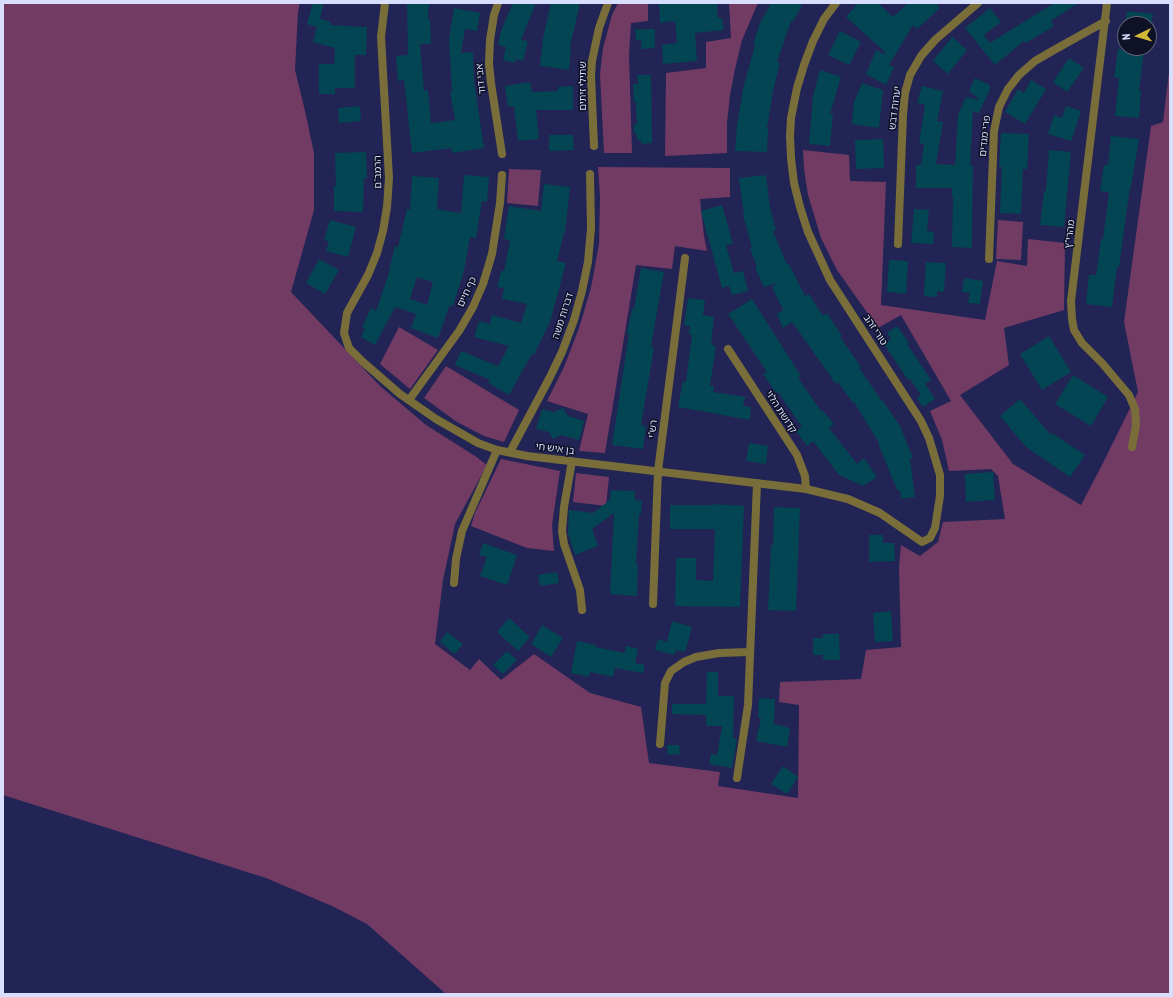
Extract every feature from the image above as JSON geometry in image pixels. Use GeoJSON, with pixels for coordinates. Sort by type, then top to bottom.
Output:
{"type":"FeatureCollection","features":[{"type":"Feature","properties":{"kind":"street","name":"הרמב\"ם"},"geometry":{"type":"LineString","coordinates":[[344,333],[347,313],[368,275],[376,253],[383,231],[387,207],[389,178],[381,37],[385,3]]}},
{"type":"Feature","properties":{"kind":"street","name":"אבי דוד"},"geometry":{"type":"LineString","coordinates":[[498,3],[490,40],[489,64],[502,154]]}},
{"type":"Feature","properties":{"kind":"street","name":"שתילי זיתים"},"geometry":{"type":"LineString","coordinates":[[594,146],[591,76],[592,61],[599,28],[608,3]]}},
{"type":"Feature","properties":{"kind":"street","name":"טורי זהב"},"geometry":{"type":"LineString","coordinates":[[806,489],[841,497],[875,510],[922,542],[930,538],[935,528],[940,496],[940,475],[930,438],[830,280],[808,232],[794,183],[790,136],[791,118],[797,88],[813,42],[824,19],[836,3]]}},
{"type":"Feature","properties":{"kind":"street","name":"יערות דבש"},"geometry":{"type":"LineString","coordinates":[[898,244],[903,115],[905,93],[910,75],[921,56],[935,40],[978,3]]}},
{"type":"Feature","properties":{"kind":"street","name":"מהרי\"ץ"},"geometry":{"type":"LineString","coordinates":[[1107,3],[1071,301],[1072,320],[1074,330],[1082,343],[1102,363],[1129,395],[1135,409],[1136,425],[1132,447]]}},
{"type":"Feature","properties":{"kind":"street","name":"פרי מגדים"},"geometry":{"type":"LineString","coordinates":[[989,259],[994,131],[999,107],[1008,89],[1019,75],[1035,61],[1106,21]]}},
{"type":"Feature","properties":{"kind":"street","name":"דברות משה"},"geometry":{"type":"LineString","coordinates":[[510,452],[549,379],[562,352],[574,320],[588,262],[591,228],[590,174]]}},
{"type":"Feature","properties":{"kind":"street","name":"כף חיים"},"geometry":{"type":"LineString","coordinates":[[409,400],[459,331],[483,284],[492,254],[500,202],[502,175]]}},
{"type":"Feature","properties":{"kind":"street","name":"רש\"י"},"geometry":{"type":"LineString","coordinates":[[653,604],[658,471],[685,258]]}},
{"type":"Feature","properties":{"kind":"street","name":"בן איש חי"},"geometry":{"type":"LineString","coordinates":[[344,333],[349,348],[400,394],[457,432],[478,443],[497,450],[527,456],[806,489]]}},
{"type":"Feature","properties":{"kind":"street","name":"קדושת הלוי"},"geometry":{"type":"LineString","coordinates":[[728,349],[797,455],[805,476],[806,489]]}},
{"type":"Feature","properties":{"kind":"street"},"geometry":{"type":"LineString","coordinates":[[454,583],[456,559],[462,531],[471,507],[497,450]]}},
{"type":"Feature","properties":{"kind":"street"},"geometry":{"type":"LineString","coordinates":[[572,461],[564,507],[562,531],[564,544],[580,590],[582,610]]}},
{"type":"Feature","properties":{"kind":"street"},"geometry":{"type":"LineString","coordinates":[[737,778],[748,705],[757,483]]}},
{"type":"Feature","properties":{"kind":"street"},"geometry":{"type":"LineString","coordinates":[[660,744],[665,683],[671,671],[684,662],[696,657],[719,653],[750,652]]}},
{"type":"Feature","properties":{"kind":"shaded area"},"geometry":{"type":"Polygon","coordinates":[[[3,3],[300,3],[298,12],[295,70],[314,153],[314,210],[291,292],[380,386],[426,425],[487,465],[455,524],[443,580],[435,644],[470,670],[479,659],[501,680],[534,654],[590,693],[641,707],[649,763],[720,772],[718,786],[798,798],[799,705],[779,702],[780,682],[861,679],[866,650],[901,647],[899,568],[901,545],[920,556],[938,542],[943,522],[1005,519],[998,476],[991,469],[949,471],[942,440],[930,411],[951,401],[901,315],[878,328],[837,270],[821,238],[808,195],[803,150],[849,155],[850,181],[886,182],[881,305],[985,320],[997,261],[1027,266],[1028,239],[1065,243],[1064,310],[1004,328],[1009,365],[960,395],[1013,464],[1081,505],[1138,392],[1124,322],[1151,126],[1163,122],[1170,64],[1170,994],[446,994],[367,924],[332,906],[266,878],[3,795],[3,3]]]}},
{"type":"Feature","properties":{"kind":"shaded area"},"geometry":{"type":"Polygon","coordinates":[[[618,3],[648,3],[648,21],[631,23],[629,56],[632,153],[604,153],[600,74],[603,48],[612,15],[618,3]]]}},
{"type":"Feature","properties":{"kind":"shaded area"},"geometry":{"type":"Polygon","coordinates":[[[729,3],[758,3],[742,40],[735,69],[727,123],[727,153],[665,156],[666,73],[706,68],[706,42],[731,38],[729,3]]]}},
{"type":"Feature","properties":{"kind":"shaded area"},"geometry":{"type":"Polygon","coordinates":[[[598,167],[730,168],[730,197],[700,199],[707,251],[675,246],[672,269],[636,265],[605,453],[579,451],[588,414],[547,401],[564,367],[579,328],[591,288],[599,244],[600,197],[598,167]]]}},
{"type":"Feature","properties":{"kind":"shaded area"},"geometry":{"type":"Polygon","coordinates":[[[509,169],[541,170],[538,206],[507,203],[509,169]]]}},
{"type":"Feature","properties":{"kind":"shaded area"},"geometry":{"type":"Polygon","coordinates":[[[998,220],[1023,222],[1021,260],[996,259],[998,220]]]}},
{"type":"Feature","properties":{"kind":"shaded area"},"geometry":{"type":"Polygon","coordinates":[[[399,327],[438,350],[410,389],[380,364],[399,327]]]}},
{"type":"Feature","properties":{"kind":"shaded area"},"geometry":{"type":"Polygon","coordinates":[[[446,366],[519,410],[504,442],[484,436],[457,422],[424,398],[446,366]]]}},
{"type":"Feature","properties":{"kind":"shaded area"},"geometry":{"type":"Polygon","coordinates":[[[501,459],[560,471],[552,525],[554,551],[527,548],[471,526],[475,513],[501,459]]]}},
{"type":"Feature","properties":{"kind":"shaded area"},"geometry":{"type":"Polygon","coordinates":[[[576,473],[609,477],[606,506],[573,502],[576,473]]]}},
{"type":"Feature","properties":{"kind":"building"},"geometry":{"type":"Polygon","coordinates":[[[313,3],[324,3],[320,19],[331,22],[330,25],[367,27],[366,55],[355,55],[355,88],[335,88],[335,94],[319,94],[319,64],[334,64],[335,48],[313,42],[317,27],[307,24],[313,3]]]}},
{"type":"Feature","properties":{"kind":"building"},"geometry":{"type":"Polygon","coordinates":[[[407,3],[429,3],[428,19],[430,19],[431,44],[420,44],[424,91],[428,90],[431,123],[455,120],[450,92],[452,92],[449,38],[454,8],[480,13],[477,31],[465,29],[461,53],[473,52],[474,81],[484,148],[452,153],[452,148],[412,153],[404,80],[398,81],[396,56],[408,55],[407,3]]]}},
{"type":"Feature","properties":{"kind":"building"},"geometry":{"type":"Polygon","coordinates":[[[513,3],[536,3],[521,40],[528,41],[523,61],[516,59],[515,63],[503,60],[506,47],[498,45],[501,31],[513,3]]]}},
{"type":"Feature","properties":{"kind":"building"},"geometry":{"type":"Polygon","coordinates":[[[551,3],[580,3],[570,47],[569,70],[540,66],[543,38],[551,3]]]}},
{"type":"Feature","properties":{"kind":"building"},"geometry":{"type":"Polygon","coordinates":[[[659,3],[717,3],[718,18],[722,18],[724,30],[695,33],[697,61],[663,64],[662,45],[677,43],[675,21],[660,23],[659,3]]]}},
{"type":"Feature","properties":{"kind":"building"},"geometry":{"type":"Polygon","coordinates":[[[771,3],[803,3],[793,22],[791,21],[777,62],[780,63],[773,91],[767,128],[767,152],[735,151],[737,126],[743,89],[755,45],[753,44],[760,23],[771,3]]]}},
{"type":"Feature","properties":{"kind":"building"},"geometry":{"type":"Polygon","coordinates":[[[858,3],[878,3],[893,17],[908,3],[936,3],[940,8],[917,29],[913,25],[889,65],[894,67],[886,85],[866,74],[876,50],[884,54],[885,52],[846,17],[858,3]]]}},
{"type":"Feature","properties":{"kind":"building"},"geometry":{"type":"Polygon","coordinates":[[[1054,3],[1078,3],[1051,21],[1054,26],[1026,43],[1024,41],[995,65],[965,28],[990,8],[1001,22],[984,35],[990,43],[1054,3]]]}},
{"type":"Feature","properties":{"kind":"building"},"geometry":{"type":"Polygon","coordinates":[[[1127,11],[1153,14],[1153,16],[1126,16],[1127,11]]]}},
{"type":"Feature","properties":{"kind":"building"},"geometry":{"type":"Polygon","coordinates":[[[635,29],[655,29],[655,48],[641,49],[641,40],[636,40],[635,29]]]}},
{"type":"Feature","properties":{"kind":"building"},"geometry":{"type":"Polygon","coordinates":[[[840,31],[861,42],[849,65],[828,55],[840,31]]]}},
{"type":"Feature","properties":{"kind":"building"},"geometry":{"type":"Polygon","coordinates":[[[952,37],[967,50],[948,74],[933,61],[952,37]]]}},
{"type":"Feature","properties":{"kind":"building"},"geometry":{"type":"Polygon","coordinates":[[[1117,56],[1143,56],[1139,90],[1141,91],[1139,118],[1115,116],[1119,78],[1114,78],[1117,56]]]}},
{"type":"Feature","properties":{"kind":"building"},"geometry":{"type":"Polygon","coordinates":[[[1069,58],[1084,68],[1067,92],[1053,82],[1069,58]]]}},
{"type":"Feature","properties":{"kind":"building"},"geometry":{"type":"Polygon","coordinates":[[[820,70],[841,77],[830,114],[833,114],[830,146],[809,144],[813,96],[820,70]]]}},
{"type":"Feature","properties":{"kind":"building"},"geometry":{"type":"Polygon","coordinates":[[[637,75],[651,75],[652,143],[641,144],[641,140],[637,140],[636,133],[634,133],[634,124],[637,124],[633,84],[638,84],[637,75]]]}},
{"type":"Feature","properties":{"kind":"building"},"geometry":{"type":"Polygon","coordinates":[[[975,78],[990,85],[990,89],[979,113],[973,111],[970,165],[973,166],[972,248],[952,247],[952,188],[916,188],[916,165],[921,165],[924,144],[919,143],[925,105],[917,103],[922,86],[943,91],[937,121],[943,122],[936,164],[955,165],[958,115],[966,97],[980,100],[969,91],[975,78]]]}},
{"type":"Feature","properties":{"kind":"building"},"geometry":{"type":"Polygon","coordinates":[[[1031,80],[1046,89],[1025,124],[1005,112],[1018,89],[1024,93],[1031,80]]]}},
{"type":"Feature","properties":{"kind":"building"},"geometry":{"type":"Polygon","coordinates":[[[530,82],[532,92],[558,91],[558,87],[573,86],[573,110],[536,110],[539,139],[518,141],[514,106],[508,107],[505,86],[530,82]]]}},
{"type":"Feature","properties":{"kind":"building"},"geometry":{"type":"Polygon","coordinates":[[[862,83],[883,90],[879,128],[852,124],[854,102],[862,83]]]}},
{"type":"Feature","properties":{"kind":"building"},"geometry":{"type":"Polygon","coordinates":[[[360,106],[361,121],[339,123],[338,108],[360,106]]]}},
{"type":"Feature","properties":{"kind":"building"},"geometry":{"type":"Polygon","coordinates":[[[1066,106],[1081,111],[1071,141],[1048,134],[1054,115],[1062,118],[1066,106]]]}},
{"type":"Feature","properties":{"kind":"building"},"geometry":{"type":"Polygon","coordinates":[[[1001,133],[1029,134],[1027,169],[1023,169],[1021,214],[1000,213],[1002,167],[999,167],[1001,133]]]}},
{"type":"Feature","properties":{"kind":"building"},"geometry":{"type":"Polygon","coordinates":[[[549,135],[573,135],[574,150],[549,151],[549,135]]]}},
{"type":"Feature","properties":{"kind":"building"},"geometry":{"type":"Polygon","coordinates":[[[1111,136],[1139,139],[1130,187],[1119,267],[1117,267],[1112,307],[1086,304],[1089,275],[1096,275],[1101,239],[1103,239],[1109,192],[1100,191],[1104,165],[1108,165],[1111,136]]]}},
{"type":"Feature","properties":{"kind":"building"},"geometry":{"type":"Polygon","coordinates":[[[883,139],[884,168],[856,169],[855,140],[883,139]]]}},
{"type":"Feature","properties":{"kind":"building"},"geometry":{"type":"Polygon","coordinates":[[[1049,150],[1071,152],[1064,227],[1040,225],[1044,191],[1046,191],[1049,150]]]}},
{"type":"Feature","properties":{"kind":"building"},"geometry":{"type":"Polygon","coordinates":[[[366,152],[367,178],[364,178],[363,212],[334,211],[334,186],[336,186],[335,153],[366,152]]]}},
{"type":"Feature","properties":{"kind":"building"},"geometry":{"type":"Polygon","coordinates":[[[464,175],[489,177],[487,202],[482,201],[476,238],[470,237],[464,271],[453,306],[450,305],[438,338],[411,328],[416,314],[395,307],[375,345],[361,337],[365,329],[362,327],[371,308],[376,311],[390,270],[395,246],[398,247],[407,209],[410,210],[412,176],[439,178],[437,209],[461,213],[464,175]],[[417,277],[410,299],[427,305],[433,282],[417,277]]]}},
{"type":"Feature","properties":{"kind":"building"},"geometry":{"type":"Polygon","coordinates":[[[766,175],[770,208],[776,230],[773,231],[787,265],[789,264],[805,296],[809,294],[823,316],[827,313],[842,336],[840,337],[861,367],[859,368],[900,426],[913,458],[910,459],[915,497],[901,499],[900,490],[897,490],[879,443],[854,402],[853,403],[838,382],[836,384],[792,322],[783,328],[777,314],[783,310],[772,287],[778,283],[764,287],[755,267],[757,267],[750,248],[752,247],[743,215],[739,178],[766,175]]]}},
{"type":"Feature","properties":{"kind":"building"},"geometry":{"type":"Polygon","coordinates":[[[544,184],[570,187],[565,233],[557,261],[566,263],[550,322],[534,355],[532,354],[509,395],[488,383],[490,380],[455,365],[461,351],[498,366],[509,346],[474,337],[479,321],[490,324],[492,315],[521,323],[527,304],[502,299],[504,288],[497,287],[501,271],[504,271],[510,240],[504,239],[509,206],[541,211],[544,184]]]}},
{"type":"Feature","properties":{"kind":"building"},"geometry":{"type":"Polygon","coordinates":[[[722,205],[733,244],[726,245],[734,273],[743,271],[748,291],[732,295],[729,286],[722,288],[701,211],[722,205]]]}},
{"type":"Feature","properties":{"kind":"building"},"geometry":{"type":"Polygon","coordinates":[[[914,209],[929,210],[927,231],[934,232],[933,244],[911,243],[914,209]]]}},
{"type":"Feature","properties":{"kind":"building"},"geometry":{"type":"Polygon","coordinates":[[[330,220],[356,227],[348,257],[326,251],[329,241],[324,240],[330,220]]]}},
{"type":"Feature","properties":{"kind":"building"},"geometry":{"type":"Polygon","coordinates":[[[319,259],[339,270],[325,294],[306,283],[319,259]]]}},
{"type":"Feature","properties":{"kind":"building"},"geometry":{"type":"Polygon","coordinates":[[[889,260],[908,261],[906,294],[887,292],[889,260]]]}},
{"type":"Feature","properties":{"kind":"building"},"geometry":{"type":"Polygon","coordinates":[[[926,262],[946,263],[944,292],[937,291],[937,297],[924,296],[926,262]]]}},
{"type":"Feature","properties":{"kind":"building"},"geometry":{"type":"Polygon","coordinates":[[[641,268],[664,272],[651,347],[654,348],[641,425],[646,426],[643,449],[612,445],[629,334],[627,334],[632,309],[634,309],[641,268]]]}},
{"type":"Feature","properties":{"kind":"building"},"geometry":{"type":"Polygon","coordinates":[[[964,278],[983,281],[980,304],[968,303],[970,293],[962,292],[964,278]]]}},
{"type":"Feature","properties":{"kind":"building"},"geometry":{"type":"Polygon","coordinates":[[[688,298],[705,300],[703,315],[714,317],[711,345],[716,346],[710,386],[714,386],[713,392],[745,397],[743,406],[751,407],[750,420],[678,407],[683,381],[686,382],[692,335],[689,334],[690,326],[684,325],[688,298]]]}},
{"type":"Feature","properties":{"kind":"building"},"geometry":{"type":"Polygon","coordinates":[[[752,299],[801,376],[798,378],[821,411],[822,410],[834,424],[829,428],[857,464],[864,458],[877,477],[863,486],[839,475],[813,441],[807,446],[796,431],[802,427],[778,392],[776,393],[763,374],[767,372],[728,314],[752,299]]]}},
{"type":"Feature","properties":{"kind":"building"},"geometry":{"type":"Polygon","coordinates":[[[897,326],[931,380],[925,384],[935,399],[923,407],[917,398],[921,395],[910,379],[908,380],[884,344],[891,339],[887,333],[897,326]]]}},
{"type":"Feature","properties":{"kind":"building"},"geometry":{"type":"Polygon","coordinates":[[[1049,336],[1071,372],[1042,390],[1020,354],[1049,336]]]}},
{"type":"Feature","properties":{"kind":"building"},"geometry":{"type":"Polygon","coordinates":[[[1073,375],[1108,397],[1091,426],[1055,404],[1073,375]]]}},
{"type":"Feature","properties":{"kind":"building"},"geometry":{"type":"Polygon","coordinates":[[[1020,399],[1051,435],[1052,433],[1085,455],[1070,477],[1026,447],[1000,416],[1020,399]]]}},
{"type":"Feature","properties":{"kind":"building"},"geometry":{"type":"Polygon","coordinates":[[[563,408],[568,416],[584,421],[579,440],[561,435],[553,439],[549,432],[536,429],[542,409],[554,412],[563,408]]]}},
{"type":"Feature","properties":{"kind":"building"},"geometry":{"type":"Polygon","coordinates":[[[749,443],[768,446],[766,464],[746,461],[749,443]]]}},
{"type":"Feature","properties":{"kind":"building"},"geometry":{"type":"Polygon","coordinates":[[[993,472],[995,500],[966,502],[965,474],[993,472]]]}},
{"type":"Feature","properties":{"kind":"building"},"geometry":{"type":"Polygon","coordinates":[[[611,490],[635,491],[635,500],[642,501],[641,514],[639,514],[636,565],[638,565],[637,596],[610,594],[614,513],[592,529],[598,546],[575,555],[568,534],[569,510],[593,513],[610,500],[611,490]]]}},
{"type":"Feature","properties":{"kind":"building"},"geometry":{"type":"Polygon","coordinates":[[[714,504],[744,506],[740,607],[675,606],[676,558],[696,558],[696,580],[713,581],[715,529],[670,529],[670,505],[714,504]]]}},
{"type":"Feature","properties":{"kind":"building"},"geometry":{"type":"Polygon","coordinates":[[[774,507],[800,508],[796,611],[768,610],[771,545],[773,545],[774,507]]]}},
{"type":"Feature","properties":{"kind":"building"},"geometry":{"type":"Polygon","coordinates":[[[869,535],[883,535],[883,543],[894,543],[895,561],[869,562],[869,535]]]}},
{"type":"Feature","properties":{"kind":"building"},"geometry":{"type":"Polygon","coordinates":[[[483,543],[517,555],[507,585],[480,576],[487,557],[479,555],[483,543]]]}},
{"type":"Feature","properties":{"kind":"building"},"geometry":{"type":"Polygon","coordinates":[[[557,572],[559,583],[540,586],[538,575],[557,572]]]}},
{"type":"Feature","properties":{"kind":"building"},"geometry":{"type":"Polygon","coordinates":[[[891,611],[893,641],[875,642],[873,613],[891,611]]]}},
{"type":"Feature","properties":{"kind":"building"},"geometry":{"type":"Polygon","coordinates":[[[509,618],[530,637],[518,651],[497,632],[509,618]]]}},
{"type":"Feature","properties":{"kind":"building"},"geometry":{"type":"Polygon","coordinates":[[[672,621],[692,627],[685,652],[676,650],[675,655],[655,650],[658,639],[667,642],[672,621]]]}},
{"type":"Feature","properties":{"kind":"building"},"geometry":{"type":"Polygon","coordinates":[[[542,625],[563,638],[551,657],[531,644],[542,625]]]}},
{"type":"Feature","properties":{"kind":"building"},"geometry":{"type":"Polygon","coordinates":[[[447,632],[463,644],[455,654],[440,642],[447,632]]]}},
{"type":"Feature","properties":{"kind":"building"},"geometry":{"type":"Polygon","coordinates":[[[823,634],[839,634],[840,660],[823,660],[823,655],[813,655],[813,638],[823,638],[823,634]]]}},
{"type":"Feature","properties":{"kind":"building"},"geometry":{"type":"Polygon","coordinates":[[[577,641],[596,645],[595,647],[625,653],[626,646],[638,649],[635,663],[645,665],[643,673],[615,668],[613,677],[590,672],[589,677],[571,673],[577,641]]]}},
{"type":"Feature","properties":{"kind":"building"},"geometry":{"type":"Polygon","coordinates":[[[507,651],[517,660],[503,674],[493,665],[507,651]]]}},
{"type":"Feature","properties":{"kind":"building"},"geometry":{"type":"Polygon","coordinates":[[[707,672],[718,672],[718,696],[734,696],[733,738],[737,739],[732,768],[709,764],[711,754],[717,755],[722,726],[706,726],[706,715],[672,714],[672,704],[706,704],[707,672]]]}},
{"type":"Feature","properties":{"kind":"building"},"geometry":{"type":"Polygon","coordinates":[[[759,698],[775,699],[774,724],[790,728],[787,747],[756,741],[761,718],[758,718],[759,698]]]}},
{"type":"Feature","properties":{"kind":"building"},"geometry":{"type":"Polygon","coordinates":[[[667,745],[679,745],[680,754],[668,755],[667,745]]]}},
{"type":"Feature","properties":{"kind":"building"},"geometry":{"type":"Polygon","coordinates":[[[783,766],[798,777],[787,794],[771,784],[783,766]]]}}]}
